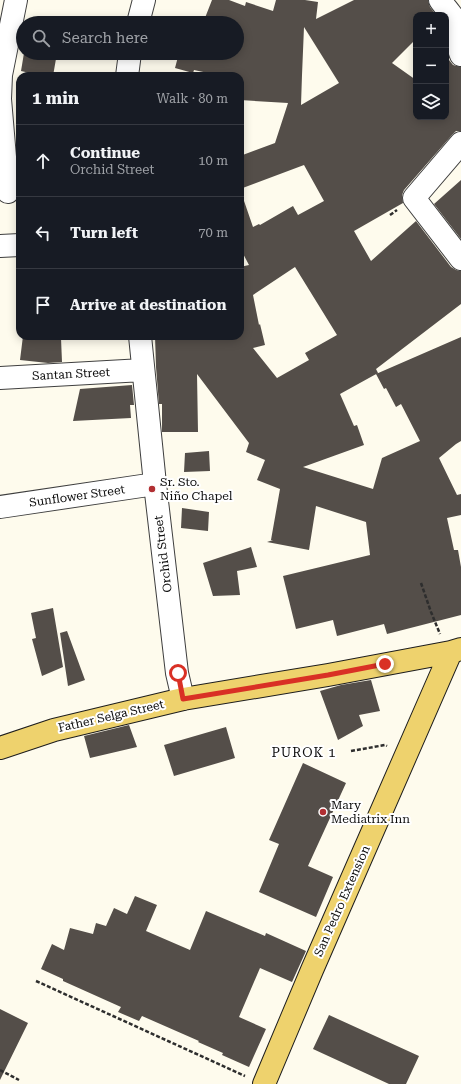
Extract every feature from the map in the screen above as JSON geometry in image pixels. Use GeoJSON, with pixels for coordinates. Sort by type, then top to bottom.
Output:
{"type":"FeatureCollection","features":[{"type":"Feature","properties":{"kind":"main road","name":"Father Selga Street"},"geometry":{"type":"LineString","coordinates":[[0,748],[54,730],[183,699],[328,675],[456,650]]}},
{"type":"Feature","properties":{"kind":"main road","name":"San Pedro Extension"},"geometry":{"type":"LineString","coordinates":[[255,1080],[315,963],[406,755],[456,650]]}},
{"type":"Feature","properties":{"kind":"street"},"geometry":{"type":"LineString","coordinates":[[9,193],[0,99],[1,75],[16,0]]}},
{"type":"Feature","properties":{"kind":"street"},"geometry":{"type":"LineString","coordinates":[[140,16],[144,0]]}},
{"type":"Feature","properties":{"kind":"street"},"geometry":{"type":"LineString","coordinates":[[440,0],[456,22],[459,29],[460,38],[458,44],[461,55]]}},
{"type":"Feature","properties":{"kind":"street"},"geometry":{"type":"LineString","coordinates":[[128,72],[129,60]]}},
{"type":"Feature","properties":{"kind":"street"},"geometry":{"type":"LineString","coordinates":[[461,143],[414,198],[461,260]]}},
{"type":"Feature","properties":{"kind":"street"},"geometry":{"type":"LineString","coordinates":[[0,246],[16,245]]}},
{"type":"Feature","properties":{"kind":"street","name":"Orchid Street"},"geometry":{"type":"LineString","coordinates":[[140,340],[155,484],[178,673],[183,699]]}},
{"type":"Feature","properties":{"kind":"street","name":"Santan Street"},"geometry":{"type":"LineString","coordinates":[[0,378],[143,370]]}},
{"type":"Feature","properties":{"kind":"street","name":"Sunflower Street"},"geometry":{"type":"LineString","coordinates":[[0,507],[155,484]]}},
{"type":"Feature","properties":{"kind":"path"},"geometry":{"type":"LineString","coordinates":[[421,583],[440,633],[456,650]]}},
{"type":"Feature","properties":{"kind":"path"},"geometry":{"type":"LineString","coordinates":[[351,751],[385,745],[406,755]]}},
{"type":"Feature","properties":{"kind":"path"},"geometry":{"type":"LineString","coordinates":[[36,981],[255,1080]]}},
{"type":"Feature","properties":{"kind":"path"},"geometry":{"type":"LineString","coordinates":[[0,1070],[19,1080]]}},
{"type":"Feature","properties":{"kind":"building"},"geometry":{"type":"Polygon","coordinates":[[[212,0],[229,0],[245,6],[246,2],[273,11],[276,0],[305,0],[318,2],[316,19],[354,0],[428,0],[430,7],[434,12],[413,12],[413,42],[392,63],[413,78],[413,120],[449,120],[449,60],[453,65],[461,67],[461,131],[456,131],[452,135],[404,190],[402,195],[403,203],[354,231],[371,261],[416,221],[451,267],[461,271],[461,304],[376,369],[377,374],[461,337],[461,441],[439,458],[457,495],[461,494],[461,515],[447,518],[454,550],[458,550],[461,567],[461,615],[387,634],[384,624],[337,636],[333,620],[296,629],[283,576],[370,555],[366,522],[316,506],[309,550],[267,542],[273,540],[271,540],[280,489],[257,480],[265,460],[246,452],[249,443],[197,374],[198,432],[162,432],[162,404],[159,404],[155,340],[244,340],[244,266],[249,265],[244,256],[244,201],[253,227],[259,224],[260,225],[293,206],[298,215],[324,201],[304,165],[244,188],[244,155],[275,143],[288,103],[244,100],[244,72],[203,72],[194,70],[193,72],[175,68],[177,60],[244,60],[244,16],[206,16],[212,0]],[[304,27],[302,75],[301,105],[339,83],[304,27]],[[295,267],[253,295],[265,345],[253,348],[277,378],[309,360],[305,353],[337,335],[295,267]],[[376,374],[340,394],[354,426],[357,425],[364,445],[303,467],[373,489],[382,458],[420,441],[401,404],[396,407],[386,388],[384,389],[376,374]]]}},
{"type":"Feature","properties":{"kind":"building"},"geometry":{"type":"Polygon","coordinates":[[[23,60],[56,60],[54,72],[21,71],[23,60]]]}},
{"type":"Feature","properties":{"kind":"building"},"geometry":{"type":"Polygon","coordinates":[[[461,180],[461,239],[434,204],[461,180]]]}},
{"type":"Feature","properties":{"kind":"building"},"geometry":{"type":"Polygon","coordinates":[[[22,340],[61,340],[62,362],[48,363],[20,360],[22,340]]]}},
{"type":"Feature","properties":{"kind":"building"},"geometry":{"type":"Polygon","coordinates":[[[132,385],[134,405],[130,405],[131,418],[73,421],[80,389],[132,385]]]}},
{"type":"Feature","properties":{"kind":"building"},"geometry":{"type":"Polygon","coordinates":[[[209,451],[210,471],[184,472],[185,453],[209,451]]]}},
{"type":"Feature","properties":{"kind":"building"},"geometry":{"type":"Polygon","coordinates":[[[182,508],[209,512],[208,531],[181,528],[182,508]]]}},
{"type":"Feature","properties":{"kind":"building"},"geometry":{"type":"Polygon","coordinates":[[[251,547],[257,567],[237,571],[240,595],[213,596],[203,563],[251,547]]]}},
{"type":"Feature","properties":{"kind":"building"},"geometry":{"type":"Polygon","coordinates":[[[53,608],[63,667],[42,676],[32,639],[36,638],[31,613],[53,608]]]}},
{"type":"Feature","properties":{"kind":"building"},"geometry":{"type":"Polygon","coordinates":[[[67,631],[85,680],[68,686],[60,633],[67,631]]]}},
{"type":"Feature","properties":{"kind":"building"},"geometry":{"type":"Polygon","coordinates":[[[371,680],[380,711],[359,715],[363,726],[338,740],[320,691],[341,685],[371,680]]]}},
{"type":"Feature","properties":{"kind":"building"},"geometry":{"type":"Polygon","coordinates":[[[129,725],[137,747],[90,758],[84,736],[129,725]]]}},
{"type":"Feature","properties":{"kind":"building"},"geometry":{"type":"Polygon","coordinates":[[[226,727],[235,758],[174,776],[164,745],[226,727]]]}},
{"type":"Feature","properties":{"kind":"building"},"geometry":{"type":"Polygon","coordinates":[[[303,763],[346,783],[308,866],[333,877],[316,917],[259,892],[279,844],[269,840],[303,763]]]}},
{"type":"Feature","properties":{"kind":"building"},"geometry":{"type":"Polygon","coordinates":[[[135,896],[157,905],[146,931],[190,950],[206,911],[265,936],[266,933],[306,951],[292,982],[260,968],[239,1017],[266,1029],[249,1067],[222,1055],[223,1053],[198,1042],[199,1041],[142,1016],[139,1021],[118,1012],[121,1007],[63,981],[63,979],[41,969],[52,944],[64,950],[70,928],[93,934],[96,923],[106,926],[114,908],[127,914],[135,896]]]}},
{"type":"Feature","properties":{"kind":"building"},"geometry":{"type":"Polygon","coordinates":[[[0,1009],[28,1023],[0,1080],[0,1009]]]}},
{"type":"Feature","properties":{"kind":"building"},"geometry":{"type":"Polygon","coordinates":[[[329,1015],[419,1056],[406,1084],[389,1084],[313,1049],[329,1015]]]}},
{"type":"Feature","properties":{"kind":"place","name":"Sr. Sto. Niño Chapel"},"geometry":{"type":"Point","coordinates":[152,489]}},
{"type":"Feature","properties":{"kind":"place","name":"Mary Mediatrix Inn"},"geometry":{"type":"Point","coordinates":[323,812]}},
{"type":"Feature","properties":{"kind":"district","name":"PUROK 1"},"geometry":{"type":"Point","coordinates":[304,752]}},
{"type":"Feature","properties":{"kind":"route"},"geometry":{"type":"LineString","coordinates":[[178,673],[183,699],[385,664]]}}]}
